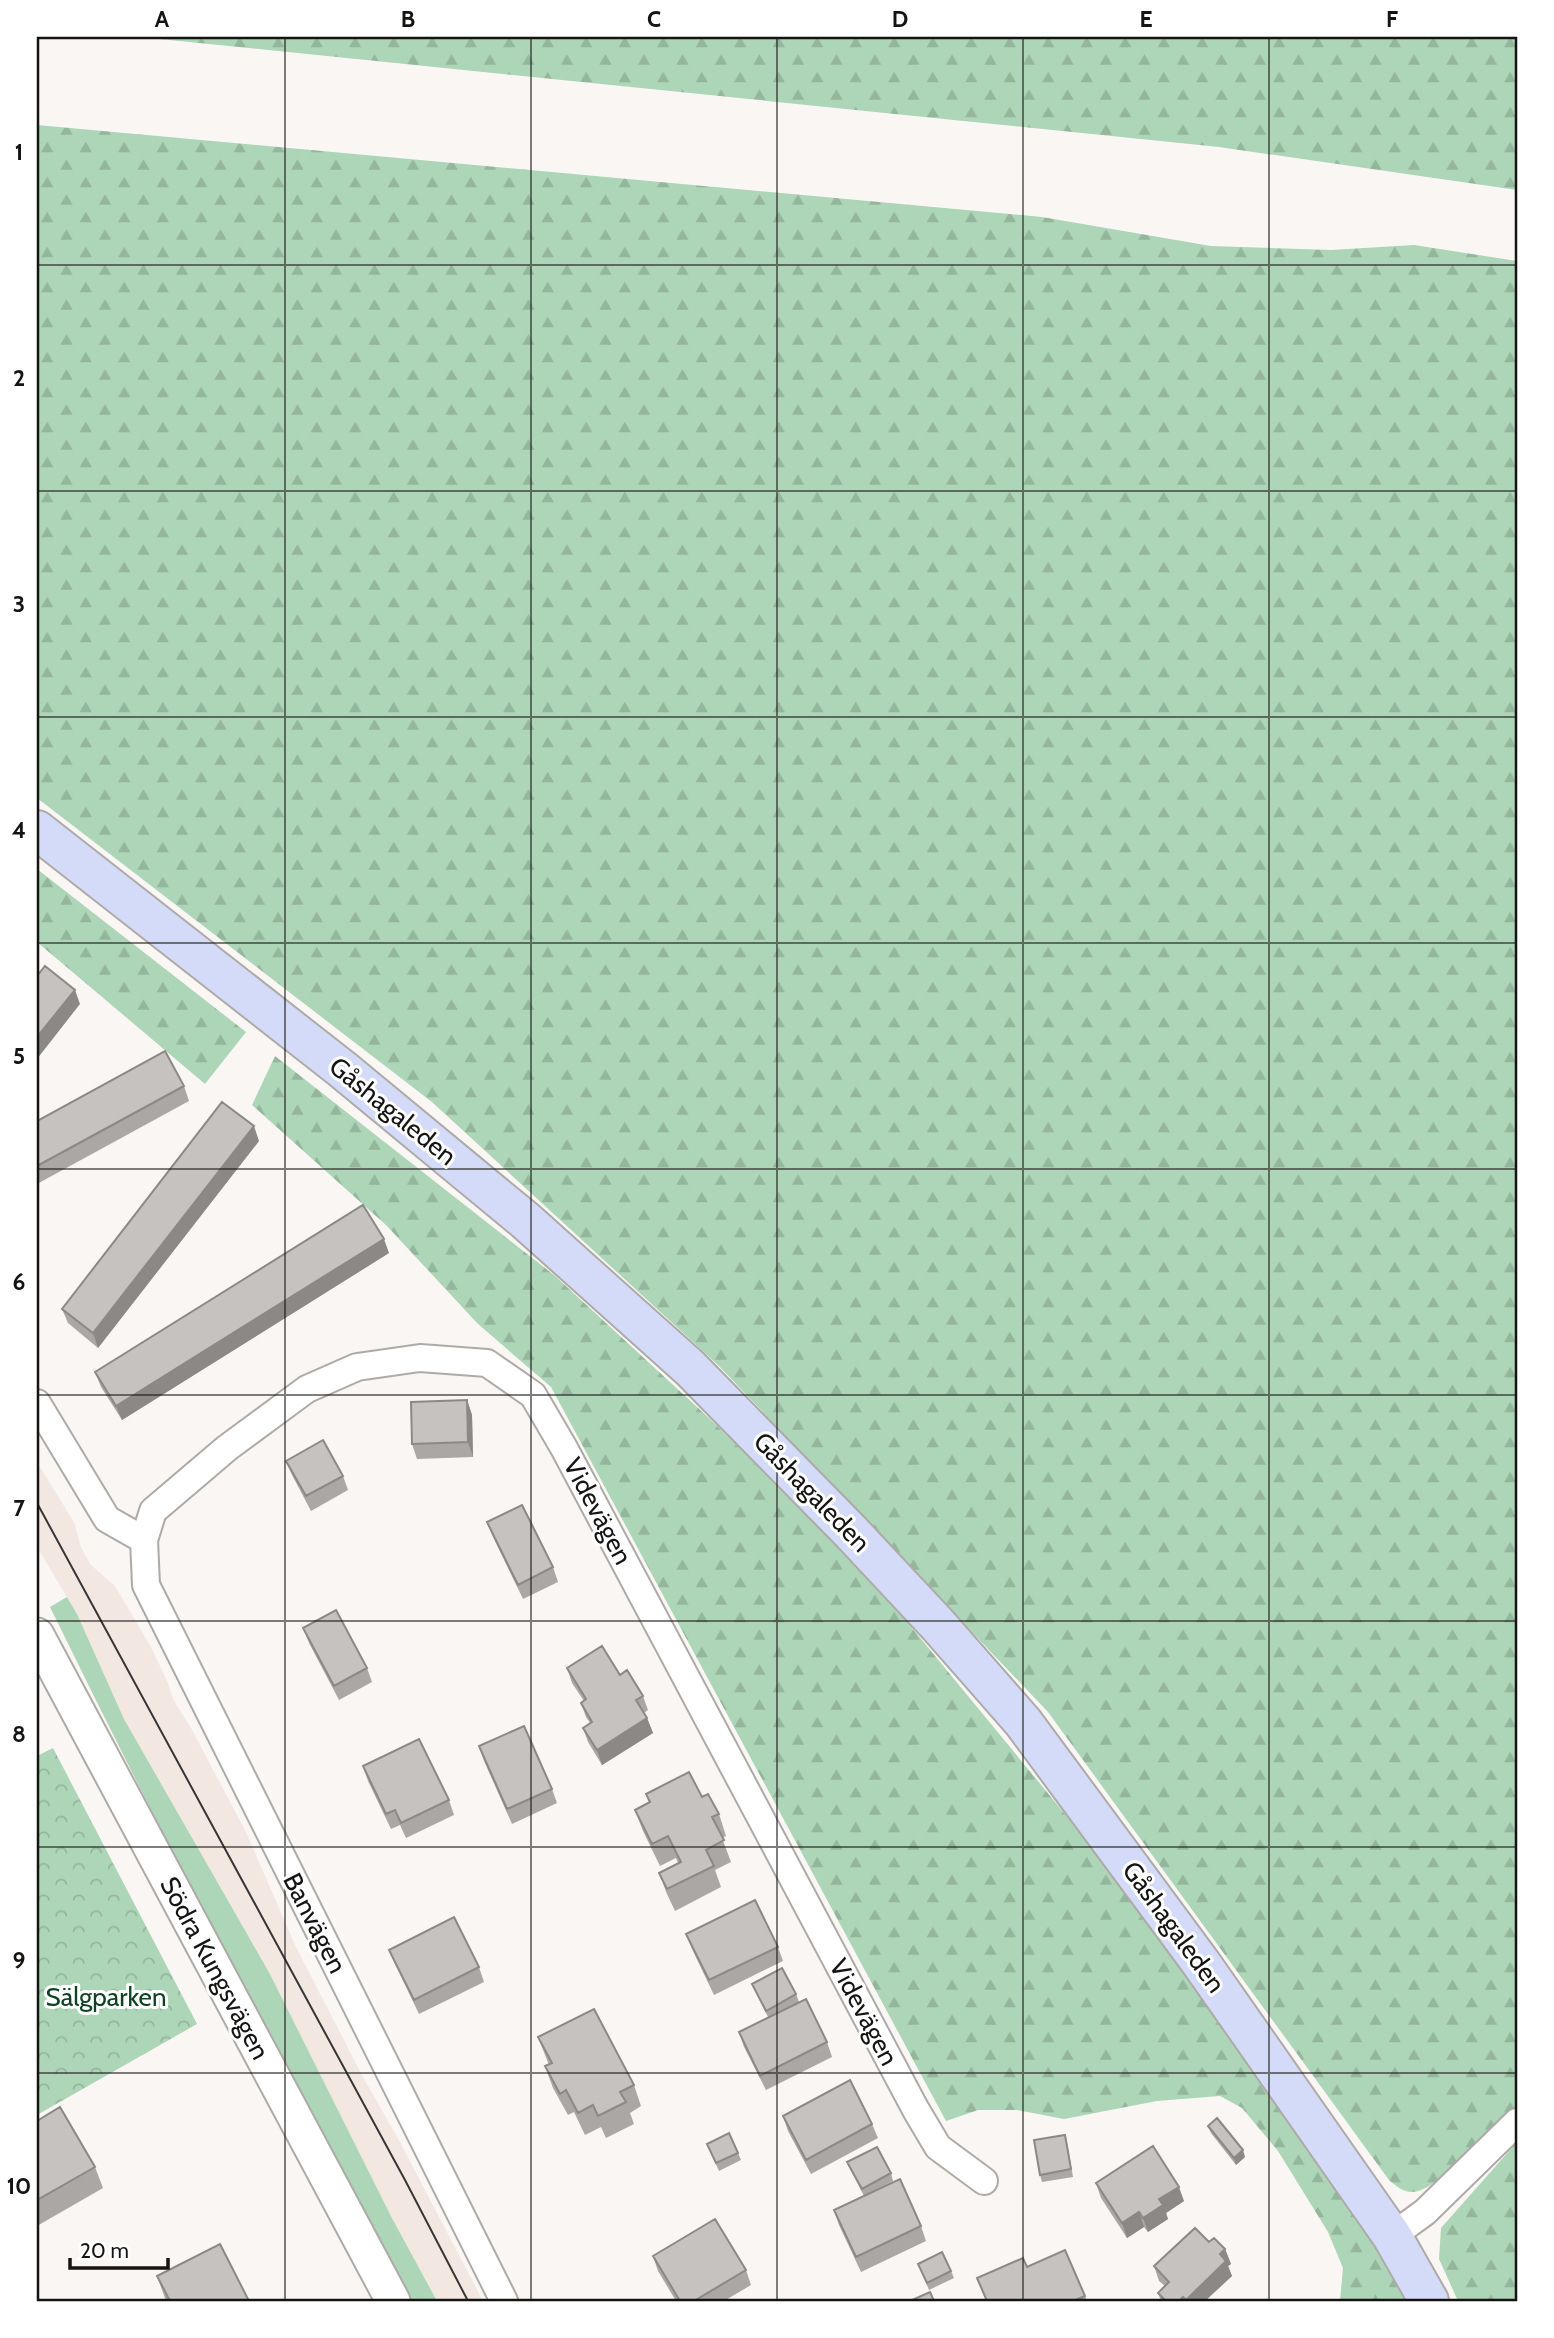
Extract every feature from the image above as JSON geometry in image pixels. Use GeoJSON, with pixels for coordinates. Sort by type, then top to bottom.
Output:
{"type":"FeatureCollection","features":[{"type":"Feature","properties":{"kind":"main road","name":"Gåshagaleden"},"geometry":{"type":"LineString","coordinates":[[37,830],[342,1069],[526,1221],[690,1368],[851,1532],[1023,1722],[1201,1964],[1392,2236],[1429,2301]]}},
{"type":"Feature","properties":{"kind":"street","name":"Videvägen"},"geometry":{"type":"LineString","coordinates":[[144,1540],[153,1511],[227,1448],[307,1389],[357,1367],[420,1358],[487,1363],[533,1395],[571,1460],[916,2110],[938,2147],[984,2181]]}},
{"type":"Feature","properties":{"kind":"street"},"geometry":{"type":"LineString","coordinates":[[37,1403],[107,1519],[144,1540]]}},
{"type":"Feature","properties":{"kind":"street","name":"Banvägen"},"geometry":{"type":"LineString","coordinates":[[144,1540],[146,1585],[504,2301]]}},
{"type":"Feature","properties":{"kind":"street","name":"Södra Kungsvägen"},"geometry":{"type":"LineString","coordinates":[[37,1635],[393,2301]]}},
{"type":"Feature","properties":{"kind":"street"},"geometry":{"type":"LineString","coordinates":[[1392,2236],[1425,2212],[1517,2122]]}},
{"type":"Feature","properties":{"kind":"shaded area"},"geometry":{"type":"Polygon","coordinates":[[[37,1462],[74,1522],[81,1547],[90,1564],[115,1586],[151,1647],[173,1699],[246,1832],[296,1947],[483,2301],[437,2301],[393,2220],[270,1974],[124,1719],[77,1614],[37,1547],[37,1462]]]}},
{"type":"Feature","properties":{"kind":"green space"},"geometry":{"type":"Polygon","coordinates":[[[140,37],[1517,37],[1517,190],[1219,147],[140,37]]]}},
{"type":"Feature","properties":{"kind":"green space"},"geometry":{"type":"Polygon","coordinates":[[[37,125],[1042,217],[1211,246],[1331,250],[1414,245],[1517,261],[1517,2105],[1441,2178],[1418,2191],[1410,2192],[1389,2180],[1048,1712],[718,1365],[432,1102],[37,798],[37,125]]]}},
{"type":"Feature","properties":{"kind":"green space"},"geometry":{"type":"Polygon","coordinates":[[[37,869],[246,1032],[205,1084],[37,942],[37,869]]]}},
{"type":"Feature","properties":{"kind":"green space"},"geometry":{"type":"Polygon","coordinates":[[[275,1056],[554,1275],[710,1419],[813,1519],[903,1617],[1065,1814],[1202,1991],[1345,2196],[1406,2301],[1340,2301],[1343,2268],[1328,2232],[1278,2151],[1242,2108],[1220,2096],[1157,2101],[1064,2119],[1017,2110],[978,2110],[946,2121],[551,1387],[478,1324],[386,1225],[252,1105],[275,1056]]]}},
{"type":"Feature","properties":{"kind":"green space"},"geometry":{"type":"Polygon","coordinates":[[[67,1597],[124,1719],[270,1974],[393,2220],[437,2301],[412,2301],[226,1956],[50,1607],[67,1597]]]}},
{"type":"Feature","properties":{"kind":"green space","name":"Sälgparken"},"geometry":{"type":"Polygon","coordinates":[[[53,1748],[197,2024],[37,2115],[37,1756],[53,1748]]]}},
{"type":"Feature","properties":{"kind":"green space"},"geometry":{"type":"Polygon","coordinates":[[[1517,2142],[1517,2301],[1458,2301],[1439,2259],[1441,2228],[1517,2142]]]}},
{"type":"Feature","properties":{"kind":"building"},"geometry":{"type":"Polygon","coordinates":[[[45,966],[75,990],[37,1037],[37,976],[45,966]]]}},
{"type":"Feature","properties":{"kind":"building"},"geometry":{"type":"Polygon","coordinates":[[[165,1051],[184,1086],[37,1166],[37,1121],[165,1051]]]}},
{"type":"Feature","properties":{"kind":"building"},"geometry":{"type":"Polygon","coordinates":[[[222,1102],[254,1126],[93,1333],[62,1309],[222,1102]]]}},
{"type":"Feature","properties":{"kind":"building"},"geometry":{"type":"Polygon","coordinates":[[[363,1205],[384,1239],[116,1406],[95,1372],[363,1205]]]}},
{"type":"Feature","properties":{"kind":"building"},"geometry":{"type":"Polygon","coordinates":[[[467,1400],[468,1442],[412,1444],[411,1402],[467,1400]]]}},
{"type":"Feature","properties":{"kind":"building"},"geometry":{"type":"Polygon","coordinates":[[[323,1440],[343,1476],[306,1496],[286,1461],[323,1440]]]}},
{"type":"Feature","properties":{"kind":"building"},"geometry":{"type":"Polygon","coordinates":[[[522,1505],[553,1567],[518,1585],[487,1522],[522,1505]]]}},
{"type":"Feature","properties":{"kind":"building"},"geometry":{"type":"Polygon","coordinates":[[[336,1610],[367,1668],[334,1686],[303,1628],[336,1610]]]}},
{"type":"Feature","properties":{"kind":"building"},"geometry":{"type":"Polygon","coordinates":[[[602,1646],[620,1675],[627,1670],[643,1696],[636,1700],[647,1718],[597,1750],[583,1728],[592,1722],[581,1703],[586,1699],[567,1668],[602,1646]]]}},
{"type":"Feature","properties":{"kind":"building"},"geometry":{"type":"Polygon","coordinates":[[[524,1726],[552,1789],[507,1809],[479,1746],[524,1726]]]}},
{"type":"Feature","properties":{"kind":"building"},"geometry":{"type":"Polygon","coordinates":[[[419,1739],[449,1800],[401,1823],[395,1810],[386,1814],[363,1766],[419,1739]]]}},
{"type":"Feature","properties":{"kind":"building"},"geometry":{"type":"Polygon","coordinates":[[[689,1772],[702,1797],[708,1794],[719,1814],[712,1817],[724,1840],[706,1850],[714,1866],[667,1889],[659,1873],[681,1862],[668,1836],[652,1844],[635,1810],[650,1802],[646,1794],[689,1772]]]}},
{"type":"Feature","properties":{"kind":"building"},"geometry":{"type":"Polygon","coordinates":[[[755,1900],[778,1947],[709,1980],[686,1934],[755,1900]]]}},
{"type":"Feature","properties":{"kind":"building"},"geometry":{"type":"Polygon","coordinates":[[[454,1917],[479,1967],[414,2000],[389,1950],[454,1917]]]}},
{"type":"Feature","properties":{"kind":"building"},"geometry":{"type":"Polygon","coordinates":[[[782,1968],[796,1994],[766,2011],[752,1984],[782,1968]]]}},
{"type":"Feature","properties":{"kind":"building"},"geometry":{"type":"Polygon","coordinates":[[[806,1999],[827,2042],[760,2076],[739,2032],[806,1999]]]}},
{"type":"Feature","properties":{"kind":"building"},"geometry":{"type":"Polygon","coordinates":[[[594,2009],[634,2085],[620,2092],[626,2102],[598,2116],[593,2105],[578,2113],[566,2090],[560,2094],[545,2066],[552,2063],[538,2037],[594,2009]]]}},
{"type":"Feature","properties":{"kind":"building"},"geometry":{"type":"Polygon","coordinates":[[[850,2080],[872,2124],[806,2160],[783,2116],[850,2080]]]}},
{"type":"Feature","properties":{"kind":"building"},"geometry":{"type":"Polygon","coordinates":[[[60,2107],[95,2167],[37,2200],[37,2121],[60,2107]]]}},
{"type":"Feature","properties":{"kind":"building"},"geometry":{"type":"Polygon","coordinates":[[[1217,2118],[1243,2150],[1234,2158],[1208,2126],[1217,2118]]]}},
{"type":"Feature","properties":{"kind":"building"},"geometry":{"type":"Polygon","coordinates":[[[729,2133],[738,2153],[716,2163],[707,2144],[729,2133]]]}},
{"type":"Feature","properties":{"kind":"building"},"geometry":{"type":"Polygon","coordinates":[[[1065,2135],[1071,2169],[1040,2175],[1034,2140],[1065,2135]]]}},
{"type":"Feature","properties":{"kind":"building"},"geometry":{"type":"Polygon","coordinates":[[[1153,2146],[1179,2187],[1159,2199],[1163,2205],[1143,2218],[1139,2212],[1122,2223],[1096,2183],[1153,2146]]]}},
{"type":"Feature","properties":{"kind":"building"},"geometry":{"type":"Polygon","coordinates":[[[877,2147],[891,2173],[862,2189],[847,2162],[877,2147]]]}},
{"type":"Feature","properties":{"kind":"building"},"geometry":{"type":"Polygon","coordinates":[[[900,2179],[921,2226],[856,2257],[834,2210],[900,2179]]]}},
{"type":"Feature","properties":{"kind":"building"},"geometry":{"type":"Polygon","coordinates":[[[715,2219],[746,2270],[694,2301],[680,2301],[653,2256],[715,2219]]]}},
{"type":"Feature","properties":{"kind":"building"},"geometry":{"type":"Polygon","coordinates":[[[1195,2228],[1209,2242],[1214,2238],[1225,2249],[1220,2254],[1226,2261],[1186,2300],[1183,2297],[1179,2301],[1166,2301],[1158,2293],[1169,2282],[1154,2266],[1195,2228]]]}},
{"type":"Feature","properties":{"kind":"building"},"geometry":{"type":"Polygon","coordinates":[[[220,2244],[249,2301],[170,2301],[157,2276],[220,2244]]]}},
{"type":"Feature","properties":{"kind":"building"},"geometry":{"type":"Polygon","coordinates":[[[1065,2250],[1085,2296],[1073,2301],[987,2301],[977,2278],[1023,2258],[1027,2267],[1065,2250]]]}},
{"type":"Feature","properties":{"kind":"building"},"geometry":{"type":"Polygon","coordinates":[[[942,2252],[951,2271],[927,2283],[918,2264],[942,2252]]]}},
{"type":"Feature","properties":{"kind":"building"},"geometry":{"type":"Polygon","coordinates":[[[930,2292],[934,2301],[910,2301],[930,2292]]]}},
{"type":"Feature","properties":{"kind":"tram line"},"geometry":{"type":"LineString","coordinates":[[37,1503],[468,2301]]}}]}
